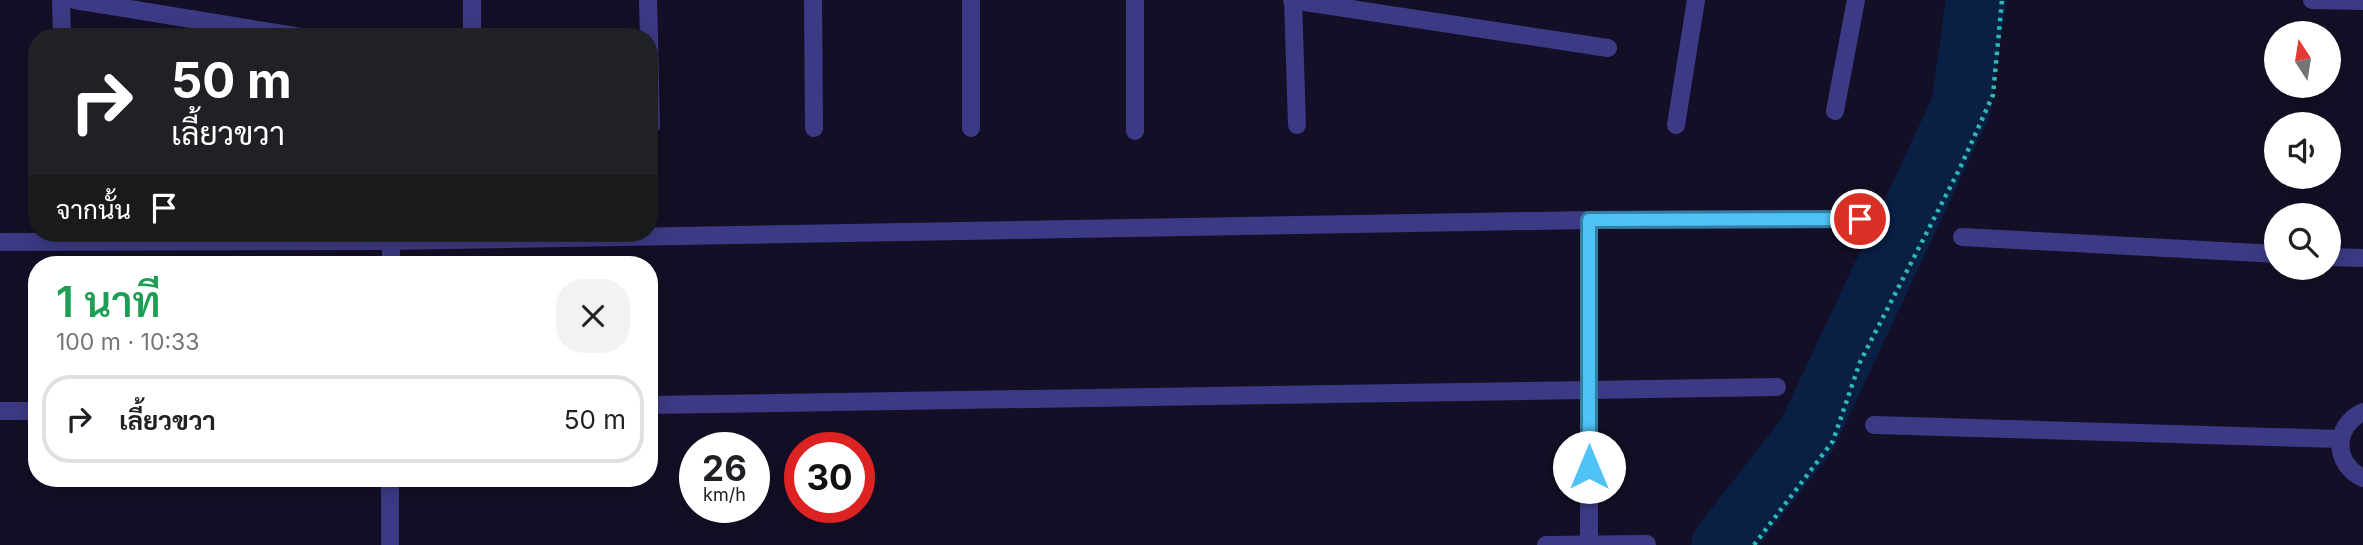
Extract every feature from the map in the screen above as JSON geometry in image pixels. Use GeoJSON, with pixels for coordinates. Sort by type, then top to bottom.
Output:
{"type":"FeatureCollection","features":[{"type":"Feature","properties":{"kind":"street"},"geometry":{"type":"LineString","coordinates":[[61,0],[62,28]]}},
{"type":"Feature","properties":{"kind":"street"},"geometry":{"type":"LineString","coordinates":[[75,0],[246,28]]}},
{"type":"Feature","properties":{"kind":"street"},"geometry":{"type":"LineString","coordinates":[[472,0],[472,28]]}},
{"type":"Feature","properties":{"kind":"street"},"geometry":{"type":"LineString","coordinates":[[649,0],[649,28]]}},
{"type":"Feature","properties":{"kind":"street"},"geometry":{"type":"LineString","coordinates":[[813,0],[814,128]]}},
{"type":"Feature","properties":{"kind":"street"},"geometry":{"type":"LineString","coordinates":[[971,0],[971,128]]}},
{"type":"Feature","properties":{"kind":"street"},"geometry":{"type":"LineString","coordinates":[[1135,0],[1135,131]]}},
{"type":"Feature","properties":{"kind":"street"},"geometry":{"type":"LineString","coordinates":[[1297,125],[1292,0],[1608,48]]}},
{"type":"Feature","properties":{"kind":"street"},"geometry":{"type":"LineString","coordinates":[[1676,125],[1696,0]]}},
{"type":"Feature","properties":{"kind":"street"},"geometry":{"type":"LineString","coordinates":[[1835,111],[1856,0]]}},
{"type":"Feature","properties":{"kind":"street"},"geometry":{"type":"LineString","coordinates":[[2312,0],[2363,1]]}},
{"type":"Feature","properties":{"kind":"street"},"geometry":{"type":"LineString","coordinates":[[658,236],[1589,220],[1860,219]]}},
{"type":"Feature","properties":{"kind":"street"},"geometry":{"type":"LineString","coordinates":[[1589,220],[1589,545]]}},
{"type":"Feature","properties":{"kind":"street"},"geometry":{"type":"LineString","coordinates":[[1962,237],[2264,253]]}},
{"type":"Feature","properties":{"kind":"street"},"geometry":{"type":"LineString","coordinates":[[0,242],[28,242]]}},
{"type":"Feature","properties":{"kind":"street"},"geometry":{"type":"LineString","coordinates":[[2341,257],[2363,258]]}},
{"type":"Feature","properties":{"kind":"street"},"geometry":{"type":"LineString","coordinates":[[658,404],[1777,387]]}},
{"type":"Feature","properties":{"kind":"street"},"geometry":{"type":"LineString","coordinates":[[0,411],[28,411]]}},
{"type":"Feature","properties":{"kind":"street"},"geometry":{"type":"LineString","coordinates":[[2363,412],[2350,420],[2340,439],[2343,461],[2350,470],[2363,478]]}},
{"type":"Feature","properties":{"kind":"street"},"geometry":{"type":"LineString","coordinates":[[1874,425],[2340,439]]}},
{"type":"Feature","properties":{"kind":"street"},"geometry":{"type":"LineString","coordinates":[[390,487],[390,545]]}},
{"type":"Feature","properties":{"kind":"street"},"geometry":{"type":"LineString","coordinates":[[1546,545],[1647,544]]}},
{"type":"Feature","properties":{"kind":"path"},"geometry":{"type":"LineString","coordinates":[[1754,545],[1833,440],[1860,362],[1960,169],[1993,95],[2002,0]]}},
{"type":"Feature","properties":{"kind":"waterway"},"geometry":{"type":"LineString","coordinates":[[1721,545],[1807,435],[1961,107],[1976,0]]}},
{"type":"Feature","properties":{"kind":"route"},"geometry":{"type":"LineString","coordinates":[[1589,467],[1589,220],[1860,219]]}}]}
